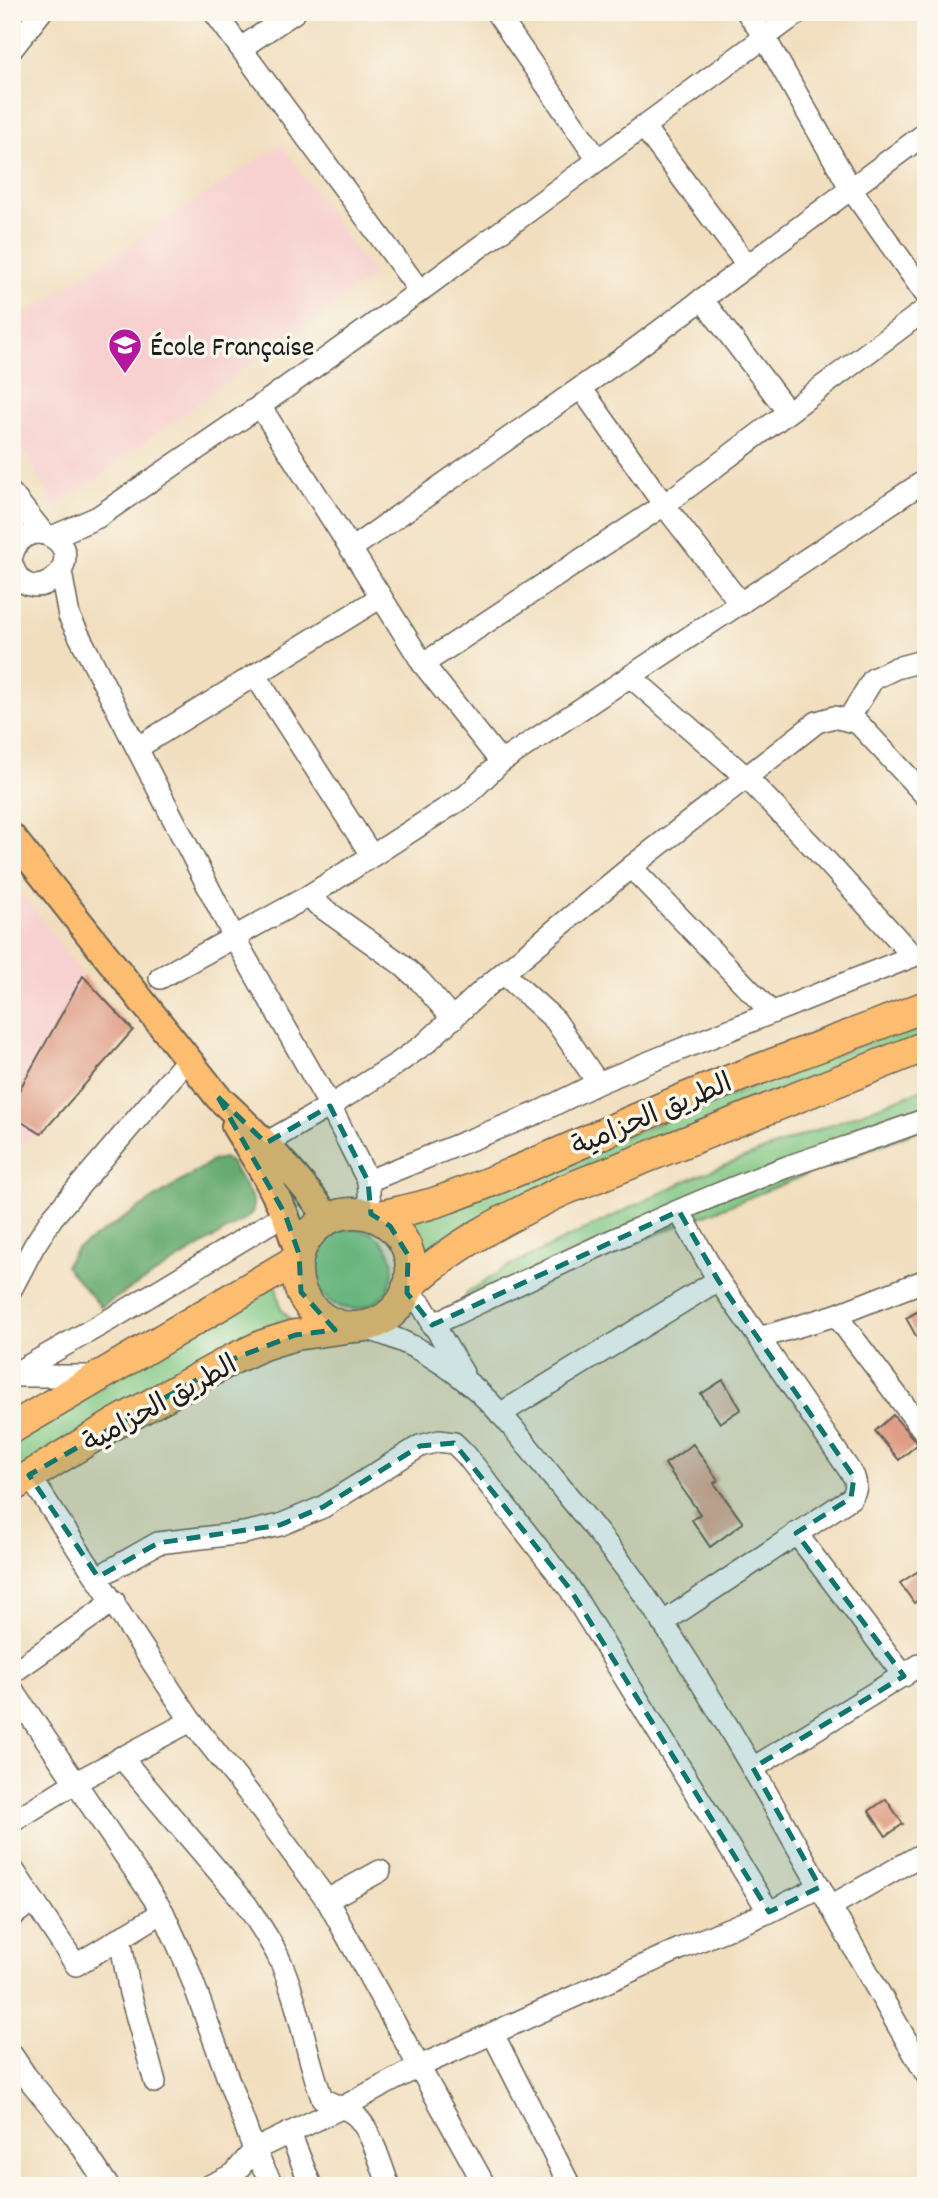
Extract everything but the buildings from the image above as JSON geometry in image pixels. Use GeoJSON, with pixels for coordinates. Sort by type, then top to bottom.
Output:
{"type":"FeatureCollection","features":[{"type":"Feature","properties":{"kind":"highway","name":"الطريق الحزامية"},"geometry":{"type":"LineString","coordinates":[[12,1428],[299,1256],[311,1234],[328,1219],[359,1213],[373,1217],[445,1199],[744,1074],[926,1006]]}},
{"type":"Feature","properties":{"kind":"highway","name":"الطريق الحزامية"},"geometry":{"type":"LineString","coordinates":[[21,1481],[125,1419],[263,1345],[295,1335],[357,1327],[383,1319],[400,1303],[407,1290],[446,1255],[522,1210],[562,1191],[926,1046]]}},
{"type":"Feature","properties":{"kind":"highway"},"geometry":{"type":"LineString","coordinates":[[373,1217],[390,1226],[401,1239],[408,1255],[410,1271],[407,1290]]}},
{"type":"Feature","properties":{"kind":"highway"},"geometry":{"type":"LineString","coordinates":[[299,1256],[297,1276],[301,1292],[310,1306],[322,1318],[337,1325],[357,1327]]}},
{"type":"Feature","properties":{"kind":"main road"},"geometry":{"type":"LineString","coordinates":[[13,840],[187,1060],[218,1097],[266,1143],[308,1191],[328,1219]]}},
{"type":"Feature","properties":{"kind":"main road"},"geometry":{"type":"LineString","coordinates":[[218,1097],[264,1173],[285,1214],[299,1256]]}},
{"type":"Feature","properties":{"kind":"street"},"geometry":{"type":"LineString","coordinates":[[214,12],[420,291]]}},
{"type":"Feature","properties":{"kind":"street"},"geometry":{"type":"LineString","coordinates":[[241,48],[295,12]]}},
{"type":"Feature","properties":{"kind":"street"},"geometry":{"type":"LineString","coordinates":[[496,12],[598,160]]}},
{"type":"Feature","properties":{"kind":"street"},"geometry":{"type":"LineString","coordinates":[[747,12],[765,38],[851,189],[926,295]]}},
{"type":"Feature","properties":{"kind":"street"},"geometry":{"type":"LineString","coordinates":[[13,555],[28,535],[48,535],[98,517],[260,406],[799,12]]}},
{"type":"Feature","properties":{"kind":"street"},"geometry":{"type":"LineString","coordinates":[[12,49],[37,14]]}},
{"type":"Feature","properties":{"kind":"street"},"geometry":{"type":"LineString","coordinates":[[643,126],[747,265]]}},
{"type":"Feature","properties":{"kind":"street"},"geometry":{"type":"LineString","coordinates":[[351,549],[580,388],[926,133]]}},
{"type":"Feature","properties":{"kind":"street"},"geometry":{"type":"LineString","coordinates":[[702,299],[788,412]]}},
{"type":"Feature","properties":{"kind":"street"},"geometry":{"type":"LineString","coordinates":[[423,664],[664,505],[926,309]]}},
{"type":"Feature","properties":{"kind":"street"},"geometry":{"type":"LineString","coordinates":[[580,388],[664,505],[741,604]]}},
{"type":"Feature","properties":{"kind":"street"},"geometry":{"type":"LineString","coordinates":[[260,406],[423,664],[501,762]]}},
{"type":"Feature","properties":{"kind":"street"},"geometry":{"type":"LineString","coordinates":[[160,978],[307,897],[467,795],[501,762],[926,480]]}},
{"type":"Feature","properties":{"kind":"street"},"geometry":{"type":"LineString","coordinates":[[12,494],[48,535],[58,541],[69,616],[235,939],[330,1106],[368,1181],[373,1217]]}},
{"type":"Feature","properties":{"kind":"street"},"geometry":{"type":"LineString","coordinates":[[26,586],[49,583],[98,517]]}},
{"type":"Feature","properties":{"kind":"street"},"geometry":{"type":"LineString","coordinates":[[12,519],[13,555],[19,578],[26,586],[69,616]]}},
{"type":"Feature","properties":{"kind":"street"},"geometry":{"type":"LineString","coordinates":[[136,748],[381,597]]}},
{"type":"Feature","properties":{"kind":"street"},"geometry":{"type":"LineString","coordinates":[[848,720],[873,679],[896,668],[926,660]]}},
{"type":"Feature","properties":{"kind":"street"},"geometry":{"type":"LineString","coordinates":[[256,674],[372,856]]}},
{"type":"Feature","properties":{"kind":"street"},"geometry":{"type":"LineString","coordinates":[[368,1181],[537,1113],[598,1083],[920,953],[746,777],[631,677]]}},
{"type":"Feature","properties":{"kind":"street"},"geometry":{"type":"LineString","coordinates":[[266,1143],[395,1065],[631,867],[817,722],[834,717],[858,723],[926,796]]}},
{"type":"Feature","properties":{"kind":"street"},"geometry":{"type":"LineString","coordinates":[[631,867],[771,1012]]}},
{"type":"Feature","properties":{"kind":"street"},"geometry":{"type":"LineString","coordinates":[[307,897],[401,964],[420,981],[453,1019]]}},
{"type":"Feature","properties":{"kind":"street"},"geometry":{"type":"LineString","coordinates":[[503,973],[555,1020],[598,1083]]}},
{"type":"Feature","properties":{"kind":"street"},"geometry":{"type":"LineString","coordinates":[[12,1287],[52,1219],[187,1060]]}},
{"type":"Feature","properties":{"kind":"street"},"geometry":{"type":"LineString","coordinates":[[432,1325],[585,1252],[679,1211],[785,1168],[926,1119]]}},
{"type":"Feature","properties":{"kind":"street"},"geometry":{"type":"LineString","coordinates":[[662,1623],[851,1499],[856,1484],[718,1280],[679,1211]]}},
{"type":"Feature","properties":{"kind":"street"},"geometry":{"type":"LineString","coordinates":[[12,1375],[123,1312],[285,1214]]}},
{"type":"Feature","properties":{"kind":"street"},"geometry":{"type":"LineString","coordinates":[[500,1413],[718,1280]]}},
{"type":"Feature","properties":{"kind":"street"},"geometry":{"type":"LineString","coordinates":[[759,1338],[836,1315],[926,1280]]}},
{"type":"Feature","properties":{"kind":"street"},"geometry":{"type":"LineString","coordinates":[[407,1290],[421,1304],[472,1386]]}},
{"type":"Feature","properties":{"kind":"street"},"geometry":{"type":"LineString","coordinates":[[836,1315],[926,1434]]}},
{"type":"Feature","properties":{"kind":"street"},"geometry":{"type":"LineString","coordinates":[[357,1327],[385,1333],[426,1353],[472,1386],[500,1413],[639,1588],[753,1768],[869,1978],[926,2074]]}},
{"type":"Feature","properties":{"kind":"street"},"geometry":{"type":"LineString","coordinates":[[12,1375],[101,1376]]}},
{"type":"Feature","properties":{"kind":"street"},"geometry":{"type":"LineString","coordinates":[[98,1577],[158,1543],[244,1533],[280,1525],[323,1507],[420,1446],[439,1441],[454,1443],[570,1589],[769,1912]]}},
{"type":"Feature","properties":{"kind":"street"},"geometry":{"type":"LineString","coordinates":[[21,1481],[98,1577],[191,1721],[250,1795],[327,1900],[485,2186]]}},
{"type":"Feature","properties":{"kind":"street"},"geometry":{"type":"LineString","coordinates":[[796,1533],[904,1676]]}},
{"type":"Feature","properties":{"kind":"street"},"geometry":{"type":"LineString","coordinates":[[12,1673],[114,1601]]}},
{"type":"Feature","properties":{"kind":"street"},"geometry":{"type":"LineString","coordinates":[[753,1768],[926,1661]]}},
{"type":"Feature","properties":{"kind":"street"},"geometry":{"type":"LineString","coordinates":[[12,1689],[163,1912],[186,1963],[254,2150],[274,2186]]}},
{"type":"Feature","properties":{"kind":"street"},"geometry":{"type":"LineString","coordinates":[[12,1822],[76,1782],[191,1721]]}},
{"type":"Feature","properties":{"kind":"street"},"geometry":{"type":"LineString","coordinates":[[121,1757],[246,1905],[262,1930],[278,1956],[288,1982],[322,2098],[340,2109],[350,2111],[366,2129],[389,2186]]}},
{"type":"Feature","properties":{"kind":"street"},"geometry":{"type":"LineString","coordinates":[[831,1906],[926,1852]]}},
{"type":"Feature","properties":{"kind":"street"},"geometry":{"type":"LineString","coordinates":[[12,1868],[76,1965],[163,1912]]}},
{"type":"Feature","properties":{"kind":"street"},"geometry":{"type":"LineString","coordinates":[[327,1900],[380,1871]]}},
{"type":"Feature","properties":{"kind":"street"},"geometry":{"type":"LineString","coordinates":[[209,2186],[234,2174],[254,2150],[340,2109],[419,2066],[820,1887]]}},
{"type":"Feature","properties":{"kind":"street"},"geometry":{"type":"LineString","coordinates":[[12,1916],[33,1901]]}},
{"type":"Feature","properties":{"kind":"street"},"geometry":{"type":"LineString","coordinates":[[120,1938],[130,1993],[155,2082]]}},
{"type":"Feature","properties":{"kind":"street"},"geometry":{"type":"LineString","coordinates":[[493,2034],[570,2186]]}},
{"type":"Feature","properties":{"kind":"street"},"geometry":{"type":"LineString","coordinates":[[12,2055],[74,2136],[108,2186]]}},
{"type":"Feature","properties":{"kind":"street"},"geometry":{"type":"LineString","coordinates":[[289,2133],[311,2186]]}},
{"type":"Feature","properties":{"kind":"highlighted area"},"geometry":{"type":"Polygon","coordinates":[[[218,1097],[266,1143],[330,1106],[368,1181],[371,1214],[390,1226],[408,1255],[407,1293],[432,1325],[679,1211],[718,1280],[854,1477],[851,1498],[796,1533],[904,1676],[753,1768],[820,1887],[769,1912],[570,1589],[454,1443],[420,1446],[323,1507],[280,1525],[158,1543],[98,1577],[29,1475],[233,1359],[295,1335],[335,1330],[301,1292],[299,1254],[285,1214],[218,1097]]]}},
{"type":"Feature","properties":{"kind":"shaded area","name":"École Française"},"geometry":{"type":"Polygon","coordinates":[[[281,144],[373,275],[55,508],[12,427],[12,323],[281,144]]]}},
{"type":"Feature","properties":{"kind":"shaded area"},"geometry":{"type":"Polygon","coordinates":[[[12,890],[24,896],[83,976],[12,1103],[12,890]]]}},
{"type":"Feature","properties":{"kind":"shaded area"},"geometry":{"type":"Polygon","coordinates":[[[12,1116],[41,1134],[12,1146],[12,1116]]]}},
{"type":"Feature","properties":{"kind":"green space"},"geometry":{"type":"Polygon","coordinates":[[[926,1020],[926,1035],[426,1258],[404,1221],[926,1020]]]}},
{"type":"Feature","properties":{"kind":"green space"},"geometry":{"type":"Polygon","coordinates":[[[926,1088],[926,1127],[635,1243],[455,1324],[467,1293],[507,1267],[692,1178],[926,1088]]]}},
{"type":"Feature","properties":{"kind":"green space"},"geometry":{"type":"Polygon","coordinates":[[[224,1158],[229,1161],[253,1199],[253,1211],[248,1217],[101,1307],[65,1266],[75,1250],[214,1160],[224,1158]]]}},
{"type":"Feature","properties":{"kind":"green space"},"geometry":{"type":"Polygon","coordinates":[[[353,1229],[368,1232],[381,1241],[390,1254],[393,1269],[390,1284],[381,1297],[368,1306],[353,1309],[338,1306],[325,1297],[316,1284],[313,1269],[316,1254],[325,1241],[338,1232],[353,1229]]]}},
{"type":"Feature","properties":{"kind":"green space"},"geometry":{"type":"Polygon","coordinates":[[[275,1280],[281,1309],[296,1326],[12,1477],[12,1443],[275,1280]]]}},
{"type":"Feature","properties":{"kind":"place","name":"École Française"},"geometry":{"type":"Point","coordinates":[125,375]}}]}
